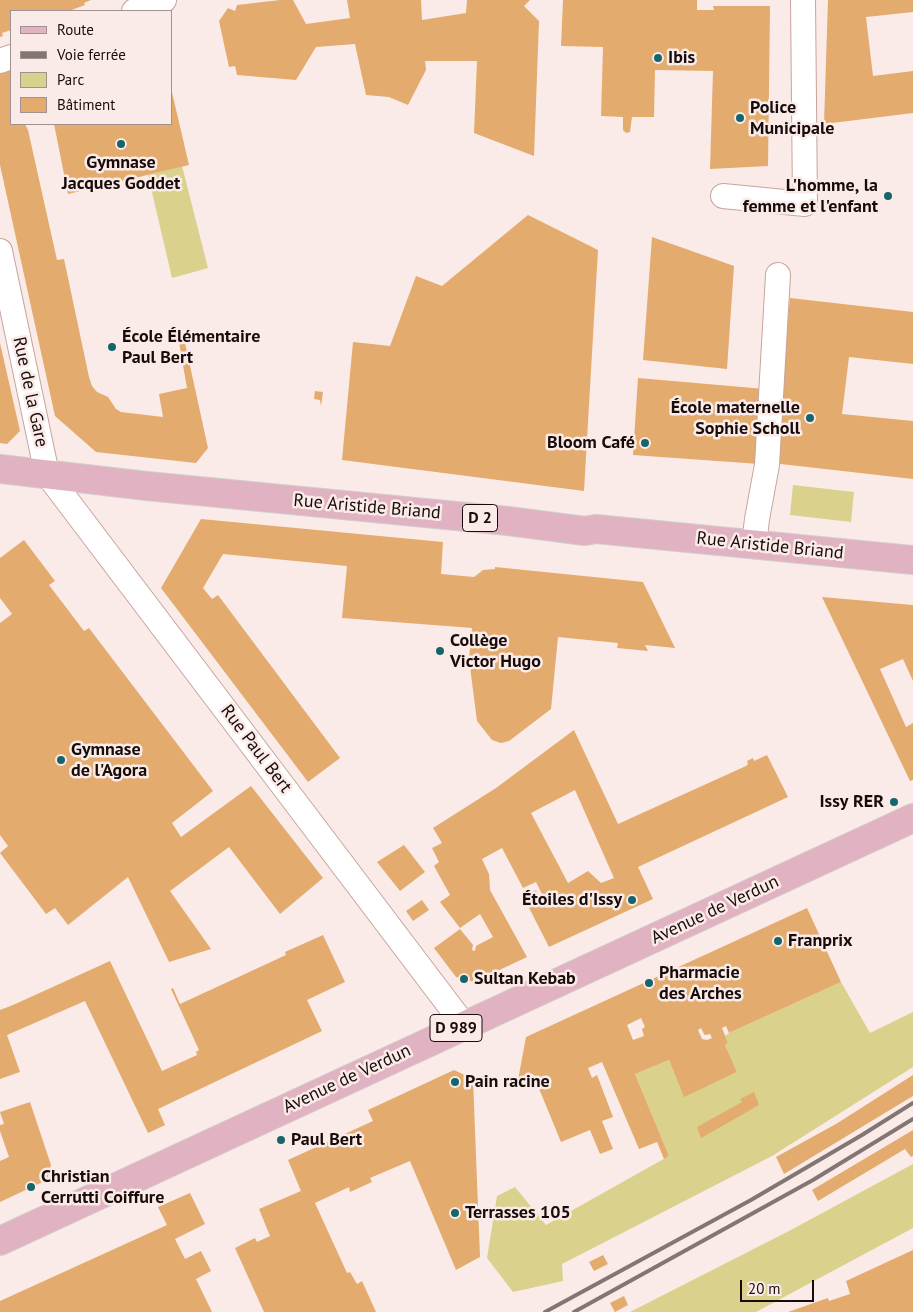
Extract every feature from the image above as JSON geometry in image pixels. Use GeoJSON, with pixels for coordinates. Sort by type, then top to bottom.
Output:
{"type":"FeatureCollection","features":[{"type":"Feature","properties":{"kind":"main road","name":"Rue Aristide Briand"},"geometry":{"type":"LineString","coordinates":[[0,469],[146,486],[498,520],[585,531],[596,530],[913,560]]}},
{"type":"Feature","properties":{"kind":"main road","name":"Avenue de Verdun"},"geometry":{"type":"LineString","coordinates":[[0,1241],[464,1024],[913,818]]}},
{"type":"Feature","properties":{"kind":"street"},"geometry":{"type":"LineString","coordinates":[[137,10],[164,0]]}},
{"type":"Feature","properties":{"kind":"street"},"geometry":{"type":"LineString","coordinates":[[723,196],[805,204],[803,0]]}},
{"type":"Feature","properties":{"kind":"street","name":"Rue de la Gare"},"geometry":{"type":"LineString","coordinates":[[0,251],[47,474]]}},
{"type":"Feature","properties":{"kind":"street"},"geometry":{"type":"LineString","coordinates":[[754,545],[756,519],[767,465],[778,275]]}},
{"type":"Feature","properties":{"kind":"street","name":"Rue Paul Bert"},"geometry":{"type":"LineString","coordinates":[[47,474],[464,1024]]}},
{"type":"Feature","properties":{"kind":"green space"},"geometry":{"type":"Polygon","coordinates":[[[182,166],[208,268],[172,278],[148,175],[182,166]]]}},
{"type":"Feature","properties":{"kind":"green space"},"geometry":{"type":"Polygon","coordinates":[[[793,485],[854,492],[851,522],[790,515],[793,485]]]}},
{"type":"Feature","properties":{"kind":"green space"},"geometry":{"type":"Polygon","coordinates":[[[841,982],[870,1033],[913,1012],[913,1067],[772,1156],[562,1264],[563,1281],[513,1292],[487,1258],[497,1196],[515,1187],[546,1225],[669,1156],[635,1074],[669,1060],[684,1096],[737,1072],[725,1045],[728,1043],[725,1036],[729,1033],[841,982]]]}},
{"type":"Feature","properties":{"kind":"green space"},"geometry":{"type":"Polygon","coordinates":[[[913,1164],[913,1228],[756,1312],[630,1312],[789,1231],[913,1164]]]}},
{"type":"Feature","properties":{"kind":"building"},"geometry":{"type":"Polygon","coordinates":[[[0,0],[91,0],[84,3],[85,5],[72,10],[10,10],[10,30],[2,33],[3,36],[0,37],[0,0]]]}},
{"type":"Feature","properties":{"kind":"building"},"geometry":{"type":"Polygon","coordinates":[[[293,0],[306,24],[350,18],[347,0],[421,0],[422,20],[466,13],[467,0],[530,0],[524,6],[539,21],[534,156],[474,133],[477,61],[425,61],[426,70],[408,105],[389,97],[366,95],[355,44],[316,47],[296,80],[237,75],[235,66],[229,67],[219,21],[228,8],[235,11],[237,5],[293,0]]]}},
{"type":"Feature","properties":{"kind":"building"},"geometry":{"type":"Polygon","coordinates":[[[563,0],[697,0],[697,10],[714,10],[713,6],[770,6],[768,166],[710,169],[713,71],[655,70],[654,117],[632,117],[630,132],[626,133],[623,130],[623,117],[601,116],[603,47],[561,46],[563,0]]]}},
{"type":"Feature","properties":{"kind":"building"},"geometry":{"type":"Polygon","coordinates":[[[828,0],[913,0],[913,12],[866,17],[873,76],[913,71],[913,113],[824,124],[828,0]]]}},
{"type":"Feature","properties":{"kind":"building","name":"École Élémentaire Paul Bert"},"geometry":{"type":"Polygon","coordinates":[[[10,67],[10,125],[26,125],[28,130],[57,260],[64,259],[92,386],[97,392],[108,397],[116,409],[121,412],[163,417],[159,394],[187,388],[177,331],[182,329],[208,448],[196,463],[96,452],[55,416],[0,165],[0,71],[10,67]]]}},
{"type":"Feature","properties":{"kind":"building","name":"Gymnase Jacques Goddet"},"geometry":{"type":"Polygon","coordinates":[[[172,92],[189,165],[68,194],[54,125],[172,125],[172,92]]]}},
{"type":"Feature","properties":{"kind":"building"},"geometry":{"type":"Polygon","coordinates":[[[528,215],[598,250],[584,491],[342,460],[353,342],[390,346],[416,276],[442,286],[528,215]]]}},
{"type":"Feature","properties":{"kind":"building"},"geometry":{"type":"Polygon","coordinates":[[[652,237],[734,266],[727,369],[643,360],[652,237]]]}},
{"type":"Feature","properties":{"kind":"building"},"geometry":{"type":"Polygon","coordinates":[[[790,298],[913,312],[913,364],[849,357],[842,414],[913,421],[913,479],[772,463],[790,298]]]}},
{"type":"Feature","properties":{"kind":"building"},"geometry":{"type":"Polygon","coordinates":[[[0,343],[20,431],[7,444],[0,443],[0,343]]]}},
{"type":"Feature","properties":{"kind":"building"},"geometry":{"type":"Polygon","coordinates":[[[638,378],[765,389],[759,464],[633,455],[638,378]]]}},
{"type":"Feature","properties":{"kind":"building"},"geometry":{"type":"Polygon","coordinates":[[[315,391],[323,392],[321,406],[320,400],[314,399],[315,391]]]}},
{"type":"Feature","properties":{"kind":"building"},"geometry":{"type":"Polygon","coordinates":[[[201,519],[443,542],[441,574],[474,577],[483,570],[495,569],[495,567],[643,582],[675,648],[645,645],[648,651],[617,648],[618,643],[558,637],[551,709],[509,741],[501,743],[492,740],[477,721],[469,659],[472,628],[342,618],[347,566],[223,554],[203,588],[212,599],[218,595],[340,758],[308,782],[161,588],[201,519]]]}},
{"type":"Feature","properties":{"kind":"building"},"geometry":{"type":"Polygon","coordinates":[[[24,540],[55,581],[49,585],[84,631],[89,628],[213,791],[172,823],[181,837],[251,786],[323,878],[280,914],[229,847],[170,891],[211,949],[169,962],[128,877],[68,925],[55,908],[46,914],[0,853],[8,846],[0,835],[0,623],[12,614],[0,598],[0,558],[24,540]]]}},
{"type":"Feature","properties":{"kind":"building"},"geometry":{"type":"Polygon","coordinates":[[[822,597],[913,605],[913,681],[903,659],[880,669],[906,727],[913,723],[913,780],[910,781],[822,597]]]}},
{"type":"Feature","properties":{"kind":"building"},"geometry":{"type":"Polygon","coordinates":[[[574,730],[618,824],[746,766],[748,764],[747,761],[753,758],[754,761],[767,755],[788,797],[638,867],[653,899],[549,947],[523,896],[536,890],[546,908],[553,905],[549,896],[544,898],[536,882],[523,888],[502,848],[482,859],[489,874],[490,890],[527,957],[474,982],[456,977],[434,948],[460,929],[473,945],[472,950],[475,951],[476,946],[493,937],[480,914],[460,928],[440,902],[450,895],[434,866],[439,862],[432,848],[442,843],[433,828],[496,788],[574,730]],[[575,790],[531,813],[568,883],[588,871],[601,883],[614,878],[575,790]]]}},
{"type":"Feature","properties":{"kind":"building"},"geometry":{"type":"Polygon","coordinates":[[[404,845],[425,872],[400,891],[377,862],[404,845]]]}},
{"type":"Feature","properties":{"kind":"building"},"geometry":{"type":"Polygon","coordinates":[[[422,900],[429,910],[413,921],[406,911],[422,900]]]}},
{"type":"Feature","properties":{"kind":"building"},"geometry":{"type":"Polygon","coordinates":[[[807,908],[841,982],[729,1033],[726,1026],[722,1028],[728,1043],[725,1045],[737,1072],[684,1097],[669,1060],[635,1074],[669,1156],[664,1159],[657,1142],[639,1149],[602,1062],[588,1068],[592,1078],[597,1075],[613,1117],[602,1121],[613,1149],[600,1154],[590,1130],[561,1142],[533,1074],[518,1080],[526,1037],[807,908]],[[641,1018],[627,1025],[633,1040],[644,1036],[642,1029],[645,1027],[641,1018]],[[701,1028],[698,1030],[702,1039],[712,1038],[710,1034],[705,1035],[701,1028]]]}},
{"type":"Feature","properties":{"kind":"building"},"geometry":{"type":"Polygon","coordinates":[[[323,935],[345,982],[307,1000],[322,1031],[158,1109],[165,1125],[148,1133],[85,1001],[7,1035],[20,1072],[0,1079],[0,1010],[110,961],[162,1071],[197,1055],[196,1052],[199,1050],[171,989],[173,988],[180,1004],[286,955],[285,952],[323,935]]]}},
{"type":"Feature","properties":{"kind":"building"},"geometry":{"type":"Polygon","coordinates":[[[454,1070],[473,1079],[480,1257],[456,1270],[410,1161],[370,1178],[372,1182],[350,1192],[349,1187],[315,1203],[347,1273],[350,1272],[357,1284],[362,1281],[376,1312],[264,1312],[235,1248],[255,1238],[257,1242],[270,1236],[259,1209],[301,1191],[288,1160],[373,1121],[368,1110],[454,1070]]]}},
{"type":"Feature","properties":{"kind":"building"},"geometry":{"type":"Polygon","coordinates":[[[913,1075],[913,1096],[784,1174],[776,1157],[836,1124],[913,1075]]]}},
{"type":"Feature","properties":{"kind":"building"},"geometry":{"type":"Polygon","coordinates":[[[754,1092],[759,1105],[701,1138],[697,1127],[742,1102],[740,1099],[754,1092]]]}},
{"type":"Feature","properties":{"kind":"building"},"geometry":{"type":"Polygon","coordinates":[[[30,1102],[51,1165],[47,1180],[0,1202],[0,1161],[9,1157],[0,1131],[0,1125],[4,1124],[0,1112],[30,1102]]]}},
{"type":"Feature","properties":{"kind":"building"},"geometry":{"type":"Polygon","coordinates":[[[913,1130],[913,1156],[911,1157],[905,1149],[818,1201],[812,1190],[913,1130]]]}},
{"type":"Feature","properties":{"kind":"building"},"geometry":{"type":"Polygon","coordinates":[[[190,1193],[205,1224],[175,1239],[185,1259],[201,1251],[211,1271],[196,1279],[212,1312],[0,1312],[0,1301],[167,1225],[158,1207],[190,1193]]]}},
{"type":"Feature","properties":{"kind":"building"},"geometry":{"type":"Polygon","coordinates":[[[913,1250],[913,1312],[788,1312],[828,1298],[829,1301],[850,1294],[846,1281],[913,1250]]]}},
{"type":"Feature","properties":{"kind":"building"},"geometry":{"type":"Polygon","coordinates":[[[603,1255],[608,1264],[594,1271],[589,1262],[603,1255]]]}},
{"type":"Feature","properties":{"kind":"building"},"geometry":{"type":"Polygon","coordinates":[[[624,1296],[628,1305],[615,1312],[610,1303],[624,1296]]]}},
{"type":"Feature","properties":{"kind":"railway"},"geometry":{"type":"LineString","coordinates":[[545,1312],[751,1200],[913,1103]]}},
{"type":"Feature","properties":{"kind":"railway"},"geometry":{"type":"LineString","coordinates":[[574,1312],[813,1180],[913,1119]]}},
{"type":"Feature","properties":{"kind":"place","name":"Ibis"},"geometry":{"type":"Point","coordinates":[658,58]}},
{"type":"Feature","properties":{"kind":"place","name":"Police Municipale"},"geometry":{"type":"Point","coordinates":[740,118]}},
{"type":"Feature","properties":{"kind":"place","name":"Gymnase Jacques Goddet"},"geometry":{"type":"Point","coordinates":[121,144]}},
{"type":"Feature","properties":{"kind":"place","name":"L'homme, la femme et l'enfant"},"geometry":{"type":"Point","coordinates":[888,196]}},
{"type":"Feature","properties":{"kind":"place","name":"École Élémentaire Paul Bert"},"geometry":{"type":"Point","coordinates":[112,347]}},
{"type":"Feature","properties":{"kind":"place","name":"École maternelle Sophie Scholl"},"geometry":{"type":"Point","coordinates":[810,418]}},
{"type":"Feature","properties":{"kind":"place","name":"Bloom Café"},"geometry":{"type":"Point","coordinates":[645,443]}},
{"type":"Feature","properties":{"kind":"place","name":"Collège Victor Hugo"},"geometry":{"type":"Point","coordinates":[440,651]}},
{"type":"Feature","properties":{"kind":"place","name":"Gymnase de l'Agora"},"geometry":{"type":"Point","coordinates":[61,760]}},
{"type":"Feature","properties":{"kind":"place","name":"Issy RER"},"geometry":{"type":"Point","coordinates":[894,802]}},
{"type":"Feature","properties":{"kind":"place","name":"Étoiles d'Issy"},"geometry":{"type":"Point","coordinates":[632,900]}},
{"type":"Feature","properties":{"kind":"place","name":"Franprix"},"geometry":{"type":"Point","coordinates":[778,941]}},
{"type":"Feature","properties":{"kind":"place","name":"Sultan Kebab"},"geometry":{"type":"Point","coordinates":[464,979]}},
{"type":"Feature","properties":{"kind":"place","name":"Pharmacie des Arches"},"geometry":{"type":"Point","coordinates":[649,983]}},
{"type":"Feature","properties":{"kind":"place","name":"Pain racine"},"geometry":{"type":"Point","coordinates":[455,1082]}},
{"type":"Feature","properties":{"kind":"place","name":"Paul Bert"},"geometry":{"type":"Point","coordinates":[281,1140]}},
{"type":"Feature","properties":{"kind":"place","name":"Christian Cerrutti Coiffure"},"geometry":{"type":"Point","coordinates":[31,1187]}},
{"type":"Feature","properties":{"kind":"place","name":"Terrasses 105"},"geometry":{"type":"Point","coordinates":[455,1213]}}]}
